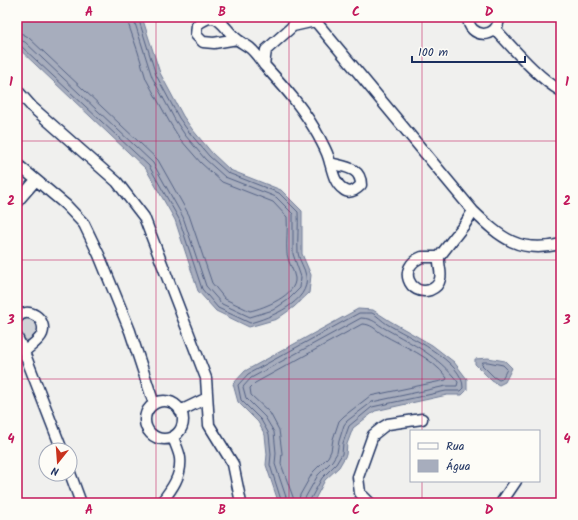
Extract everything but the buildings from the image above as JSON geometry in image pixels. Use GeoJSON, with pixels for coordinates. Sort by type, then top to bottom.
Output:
{"type":"FeatureCollection","features":[{"type":"Feature","properties":{"kind":"street"},"geometry":{"type":"LineString","coordinates":[[468,17],[470,27],[479,34],[484,34],[495,29],[498,24],[498,17]]}},
{"type":"Feature","properties":{"kind":"street"},"geometry":{"type":"LineString","coordinates":[[264,65],[266,50],[295,22],[314,19],[472,211],[493,231],[505,239],[518,244],[542,248],[561,244]]}},
{"type":"Feature","properties":{"kind":"street"},"geometry":{"type":"LineString","coordinates":[[495,29],[542,76],[561,91]]}},
{"type":"Feature","properties":{"kind":"street"},"geometry":{"type":"LineString","coordinates":[[237,39],[251,49],[296,100],[320,139],[330,163]]}},
{"type":"Feature","properties":{"kind":"street"},"geometry":{"type":"LineString","coordinates":[[251,49],[266,50]]}},
{"type":"Feature","properties":{"kind":"street"},"geometry":{"type":"LineString","coordinates":[[17,90],[32,107],[117,182],[144,217],[206,378],[208,426],[233,464],[241,503]]}},
{"type":"Feature","properties":{"kind":"street"},"geometry":{"type":"LineString","coordinates":[[17,164],[66,205],[84,224],[99,255],[130,331],[154,404]]}},
{"type":"Feature","properties":{"kind":"street"},"geometry":{"type":"LineString","coordinates":[[17,202],[36,180]]}},
{"type":"Feature","properties":{"kind":"street"},"geometry":{"type":"LineString","coordinates":[[439,257],[465,224],[472,211]]}},
{"type":"Feature","properties":{"kind":"street"},"geometry":{"type":"LineString","coordinates":[[465,224],[482,220]]}},
{"type":"Feature","properties":{"kind":"street"},"geometry":{"type":"LineString","coordinates":[[17,318],[24,313],[29,313],[35,315],[42,323],[42,334],[38,340],[24,352]]}},
{"type":"Feature","properties":{"kind":"street"},"geometry":{"type":"LineString","coordinates":[[17,337],[59,442]]}},
{"type":"Feature","properties":{"kind":"street"},"geometry":{"type":"LineString","coordinates":[[180,411],[207,398]]}},
{"type":"Feature","properties":{"kind":"street"},"geometry":{"type":"LineString","coordinates":[[162,401],[171,402],[180,411],[182,424],[179,432],[173,437],[165,439],[157,438],[150,434],[147,430],[144,422],[146,414],[154,404],[162,401]]}},
{"type":"Feature","properties":{"kind":"street"},"geometry":{"type":"LineString","coordinates":[[370,503],[360,493],[358,477],[373,435],[388,424],[422,420]]}},
{"type":"Feature","properties":{"kind":"street"},"geometry":{"type":"LineString","coordinates":[[161,503],[174,485],[179,473],[180,458],[173,437]]}},
{"type":"Feature","properties":{"kind":"street"},"geometry":{"type":"LineString","coordinates":[[73,482],[81,503]]}},
{"type":"Feature","properties":{"kind":"street"},"geometry":{"type":"LineString","coordinates":[[501,503],[515,482]]}},
{"type":"Feature","properties":{"kind":"shaded area"},"geometry":{"type":"Polygon","coordinates":[[[28,317],[36,320],[41,330],[30,341],[22,339],[18,332],[18,326],[21,320],[28,317]]]}},
{"type":"Feature","properties":{"kind":"water"},"geometry":{"type":"Polygon","coordinates":[[[17,17],[142,17],[160,73],[183,116],[192,129],[212,153],[230,170],[281,190],[302,211],[302,254],[311,275],[309,293],[294,307],[277,319],[249,327],[216,311],[198,291],[175,220],[146,169],[17,47],[17,17]]]}},
{"type":"Feature","properties":{"kind":"water"},"geometry":{"type":"Polygon","coordinates":[[[358,309],[373,310],[432,345],[454,362],[467,379],[467,390],[462,395],[447,395],[375,411],[353,428],[347,444],[346,455],[339,467],[325,480],[313,503],[281,503],[278,501],[266,465],[267,454],[265,435],[258,422],[238,402],[233,384],[245,371],[358,309]]]}},
{"type":"Feature","properties":{"kind":"water"},"geometry":{"type":"Polygon","coordinates":[[[488,358],[505,361],[512,368],[505,382],[499,385],[492,381],[475,364],[475,359],[488,358]]]}}]}
